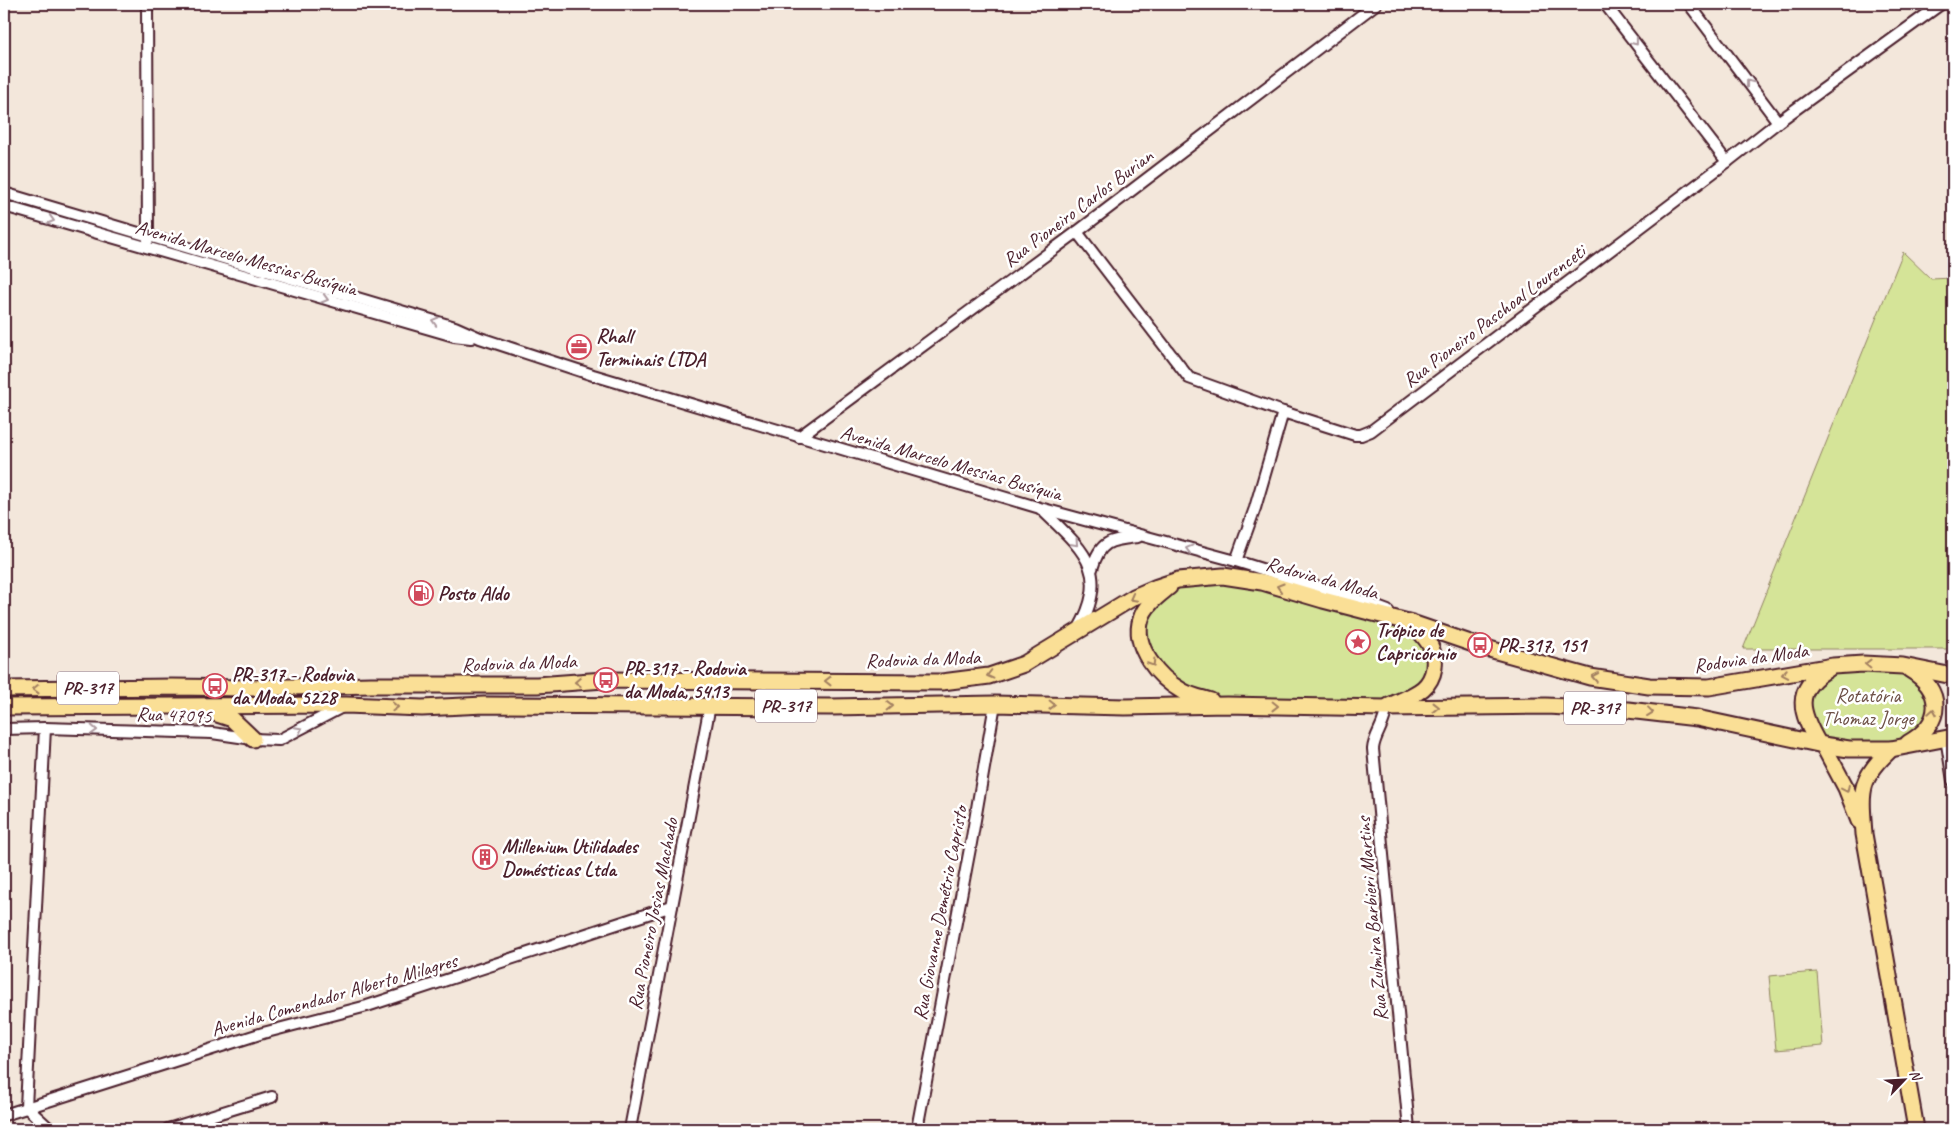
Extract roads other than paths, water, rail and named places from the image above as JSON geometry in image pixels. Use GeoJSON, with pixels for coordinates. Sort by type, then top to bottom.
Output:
{"type":"FeatureCollection","features":[{"type":"Feature","properties":{"kind":"highway","name":"Rodovia da Moda"},"geometry":{"type":"LineString","coordinates":[[4,689],[537,685],[604,680],[942,682],[989,676],[1024,664],[1134,597],[1157,587],[1178,580],[1223,576],[1262,582],[1412,623],[1539,664],[1590,677],[1648,686],[1709,687],[1834,666]]}},
{"type":"Feature","properties":{"kind":"highway"},"geometry":{"type":"LineString","coordinates":[[1178,580],[1156,597],[1141,619],[1139,634],[1144,649],[1157,671],[1182,691],[1227,705]]}},
{"type":"Feature","properties":{"kind":"highway"},"geometry":{"type":"LineString","coordinates":[[1386,708],[1418,692],[1428,684],[1433,675],[1433,651],[1426,638],[1412,623]]}},
{"type":"Feature","properties":{"kind":"highway","name":"PR-317"},"geometry":{"type":"LineString","coordinates":[[1834,666],[1863,664],[1904,666],[1953,676]]}},
{"type":"Feature","properties":{"kind":"highway"},"geometry":{"type":"LineString","coordinates":[[1834,666],[1815,677],[1808,687],[1803,699],[1804,716],[1846,788],[1864,834]]}},
{"type":"Feature","properties":{"kind":"highway"},"geometry":{"type":"LineString","coordinates":[[1904,666],[1921,676],[1930,687],[1934,699],[1934,713],[1930,726],[1917,738],[1897,748],[1875,764],[1866,778],[1862,794],[1864,834],[1916,1129]]}},
{"type":"Feature","properties":{"kind":"highway","name":"Rodovia da Moda"},"geometry":{"type":"LineString","coordinates":[[4,707],[346,705],[422,708],[484,705],[710,705],[831,707],[995,704],[1125,707],[1227,705],[1386,708],[1546,706],[1628,710],[1697,718],[1821,744]]}},
{"type":"Feature","properties":{"kind":"highway"},"geometry":{"type":"LineString","coordinates":[[190,706],[224,715],[253,739]]}},
{"type":"Feature","properties":{"kind":"highway","name":"PR-317"},"geometry":{"type":"LineString","coordinates":[[1821,744],[1849,748],[1897,748],[1950,738]]}},
{"type":"Feature","properties":{"kind":"street"},"geometry":{"type":"LineString","coordinates":[[147,4],[148,247]]}},
{"type":"Feature","properties":{"kind":"street","name":"Rua Pioneiro Carlos Burian"},"geometry":{"type":"LineString","coordinates":[[799,437],[1077,232],[1376,4]]}},
{"type":"Feature","properties":{"kind":"street"},"geometry":{"type":"LineString","coordinates":[[1605,4],[1727,162]]}},
{"type":"Feature","properties":{"kind":"street"},"geometry":{"type":"LineString","coordinates":[[1689,4],[1778,122]]}},
{"type":"Feature","properties":{"kind":"street","name":"Rua Pioneiro Paschoal Lourenceti"},"geometry":{"type":"LineString","coordinates":[[1077,232],[1189,378],[1283,412],[1355,435],[1361,435],[1371,431],[1778,122],[1940,4]]}},
{"type":"Feature","properties":{"kind":"street","name":"Avenida Marcelo Messias Busíquia"},"geometry":{"type":"LineString","coordinates":[[4,194],[148,235],[454,336],[480,338],[593,375],[799,437],[1040,508],[1236,561],[1363,601],[1412,623]]}},
{"type":"Feature","properties":{"kind":"street","name":"Avenida Marcelo Messias Busíquia"},"geometry":{"type":"LineString","coordinates":[[4,206],[347,300]]}},
{"type":"Feature","properties":{"kind":"street"},"geometry":{"type":"LineString","coordinates":[[1236,561],[1255,508],[1283,412]]}},
{"type":"Feature","properties":{"kind":"street"},"geometry":{"type":"LineString","coordinates":[[1040,508],[1078,546],[1092,569]]}},
{"type":"Feature","properties":{"kind":"street"},"geometry":{"type":"LineString","coordinates":[[1078,630],[1088,612],[1092,597],[1092,569],[1097,555],[1104,545],[1113,540],[1144,536]]}},
{"type":"Feature","properties":{"kind":"street","name":"Rua Giovanne Demétrio Capristo"},"geometry":{"type":"LineString","coordinates":[[917,1129],[995,704]]}},
{"type":"Feature","properties":{"kind":"street","name":"Rua 47095"},"geometry":{"type":"LineString","coordinates":[[4,729],[45,728],[212,733],[253,739],[279,740],[346,705]]}},
{"type":"Feature","properties":{"kind":"street","name":"Rua Pioneiro Josias Machado"},"geometry":{"type":"LineString","coordinates":[[630,1129],[710,705]]}},
{"type":"Feature","properties":{"kind":"street","name":"Rua Zulmira Barbieri Martins"},"geometry":{"type":"LineString","coordinates":[[1386,708],[1383,725],[1374,742],[1373,749],[1409,1129]]}},
{"type":"Feature","properties":{"kind":"street"},"geometry":{"type":"LineString","coordinates":[[45,728],[26,1107],[50,1129]]}},
{"type":"Feature","properties":{"kind":"street"},"geometry":{"type":"LineString","coordinates":[[1950,738],[1953,781]]}},
{"type":"Feature","properties":{"kind":"street","name":"Avenida Comendador Alberto Milagres"},"geometry":{"type":"LineString","coordinates":[[4,1115],[263,1032],[367,1006],[672,906]]}},
{"type":"Feature","properties":{"kind":"street"},"geometry":{"type":"LineString","coordinates":[[168,1129],[272,1097]]}},
{"type":"Feature","properties":{"kind":"place","name":"Rhall Terminais LTDA"},"geometry":{"type":"Point","coordinates":[579,347]}},
{"type":"Feature","properties":{"kind":"place","name":"Posto Aldo"},"geometry":{"type":"Point","coordinates":[421,593]}},
{"type":"Feature","properties":{"kind":"place","name":"Trópico de Capricórnio"},"geometry":{"type":"Point","coordinates":[1358,642]}},
{"type":"Feature","properties":{"kind":"place","name":"PR-317, 151"},"geometry":{"type":"Point","coordinates":[1480,645]}},
{"type":"Feature","properties":{"kind":"place","name":"PR-317 - Rodovia da Moda, 5413"},"geometry":{"type":"Point","coordinates":[606,680]}},
{"type":"Feature","properties":{"kind":"place","name":"PR-317 - Rodovia da Moda, 5228"},"geometry":{"type":"Point","coordinates":[215,686]}},
{"type":"Feature","properties":{"kind":"place","name":"Millenium Utilidades Domésticas Ltda"},"geometry":{"type":"Point","coordinates":[485,857]}},
{"type":"Feature","properties":{"kind":"park label","name":"Rotatória Thomaz Jorge"},"geometry":{"type":"Point","coordinates":[1868,706]}}]}
